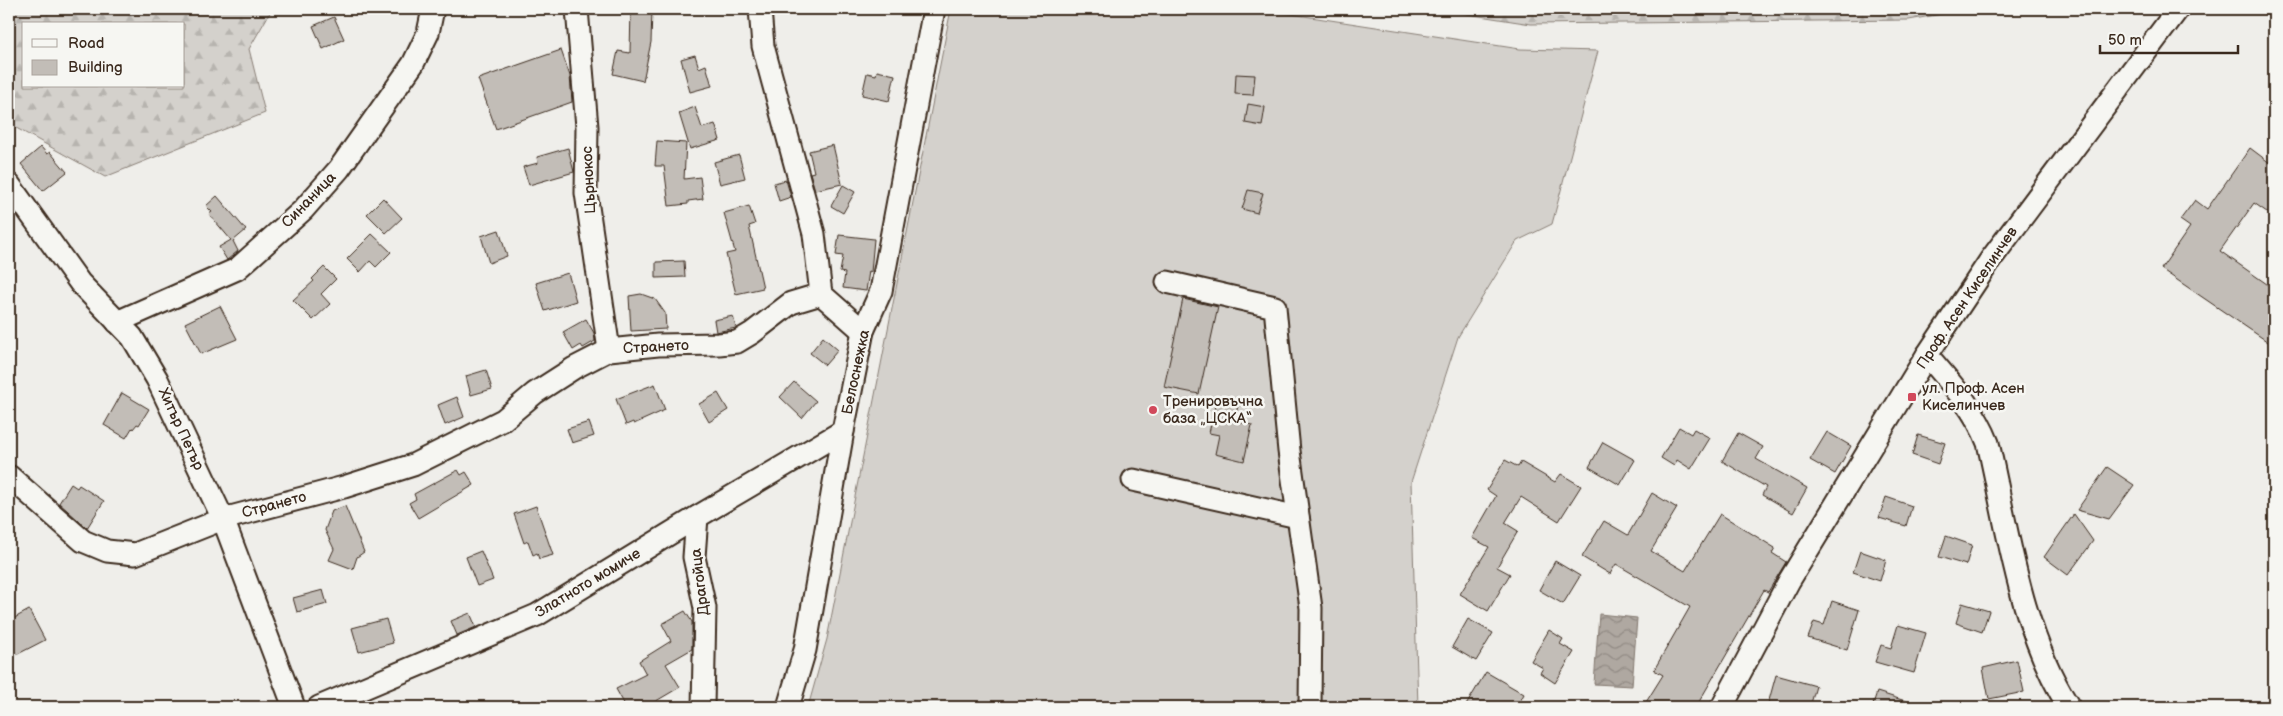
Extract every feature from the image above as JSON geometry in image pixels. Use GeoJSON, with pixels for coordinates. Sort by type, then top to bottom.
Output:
{"type":"FeatureCollection","features":[{"type":"Feature","properties":{"kind":"street","name":"Синаница"},"geometry":{"type":"LineString","coordinates":[[117,322],[237,269],[303,210],[339,169],[413,64],[428,33],[433,9]]}},
{"type":"Feature","properties":{"kind":"street","name":"Църнокос"},"geometry":{"type":"LineString","coordinates":[[577,9],[587,127],[586,193],[609,350]]}},
{"type":"Feature","properties":{"kind":"street"},"geometry":{"type":"LineString","coordinates":[[760,9],[764,46],[814,234],[821,294],[863,331]]}},
{"type":"Feature","properties":{"kind":"street","name":"Белоснежка"},"geometry":{"type":"LineString","coordinates":[[788,707],[805,650],[843,431],[863,331],[881,291],[934,9]]}},
{"type":"Feature","properties":{"kind":"street","name":"Проф. Асен Киселинчев"},"geometry":{"type":"LineString","coordinates":[[1722,707],[1789,581],[1926,356],[1991,259],[2178,9]]}},
{"type":"Feature","properties":{"kind":"street","name":"Хитър Петър"},"geometry":{"type":"LineString","coordinates":[[9,184],[80,283],[132,337],[157,379],[223,519],[294,707]]}},
{"type":"Feature","properties":{"kind":"street"},"geometry":{"type":"LineString","coordinates":[[1167,282],[1275,307],[1283,396],[1298,517],[1312,608],[1310,707]]}},
{"type":"Feature","properties":{"kind":"street","name":"Странето"},"geometry":{"type":"LineString","coordinates":[[9,476],[83,541],[107,551],[135,554],[223,519],[344,487],[413,464],[503,420],[535,393],[574,368],[609,350],[658,345],[737,342],[791,303],[821,294]]}},
{"type":"Feature","properties":{"kind":"street"},"geometry":{"type":"LineString","coordinates":[[1926,356],[1944,375],[1982,426],[1988,442],[2030,624],[2048,668],[2069,707]]}},
{"type":"Feature","properties":{"kind":"street","name":"Златното момиче"},"geometry":{"type":"LineString","coordinates":[[319,707],[537,615],[697,517],[843,431]]}},
{"type":"Feature","properties":{"kind":"street"},"geometry":{"type":"LineString","coordinates":[[1133,480],[1298,517]]}},
{"type":"Feature","properties":{"kind":"street","name":"Драгойца"},"geometry":{"type":"LineString","coordinates":[[697,517],[694,557],[705,608],[703,707]]}},
{"type":"Feature","properties":{"kind":"green space"},"geometry":{"type":"Polygon","coordinates":[[[9,9],[272,9],[249,49],[265,113],[105,177],[9,124],[9,9]]]}},
{"type":"Feature","properties":{"kind":"green space","name":"Тренировъчна база „ЦСКА“"},"geometry":{"type":"Polygon","coordinates":[[[951,9],[1258,9],[1520,49],[1598,51],[1552,224],[1517,241],[1458,337],[1411,482],[1418,707],[808,707],[827,639],[951,9]]]}},
{"type":"Feature","properties":{"kind":"green space"},"geometry":{"type":"Polygon","coordinates":[[[1435,9],[1969,9],[1909,20],[1531,24],[1435,9]]]}},
{"type":"Feature","properties":{"kind":"water"},"geometry":{"type":"Polygon","coordinates":[[[1599,614],[1637,618],[1632,686],[1594,684],[1599,614]]]}},
{"type":"Feature","properties":{"kind":"building"},"geometry":{"type":"Polygon","coordinates":[[[631,9],[652,10],[651,42],[643,81],[613,74],[618,51],[630,53],[631,9]]]}},
{"type":"Feature","properties":{"kind":"building"},"geometry":{"type":"Polygon","coordinates":[[[334,17],[344,39],[323,49],[313,26],[334,17]]]}},
{"type":"Feature","properties":{"kind":"building"},"geometry":{"type":"Polygon","coordinates":[[[561,50],[570,76],[572,102],[496,129],[478,79],[561,50]]]}},
{"type":"Feature","properties":{"kind":"building"},"geometry":{"type":"Polygon","coordinates":[[[695,55],[699,68],[706,65],[712,86],[690,92],[681,59],[695,55]]]}},
{"type":"Feature","properties":{"kind":"building"},"geometry":{"type":"Polygon","coordinates":[[[877,71],[895,75],[889,101],[862,95],[867,73],[876,75],[877,71]]]}},
{"type":"Feature","properties":{"kind":"building"},"geometry":{"type":"Polygon","coordinates":[[[1236,74],[1255,75],[1253,95],[1235,94],[1236,74]]]}},
{"type":"Feature","properties":{"kind":"building"},"geometry":{"type":"Polygon","coordinates":[[[1248,104],[1265,107],[1262,126],[1245,123],[1248,104]]]}},
{"type":"Feature","properties":{"kind":"building"},"geometry":{"type":"Polygon","coordinates":[[[695,107],[702,128],[715,124],[720,140],[690,149],[679,113],[695,107]]]}},
{"type":"Feature","properties":{"kind":"building"},"geometry":{"type":"Polygon","coordinates":[[[657,141],[686,143],[684,179],[700,177],[703,199],[688,201],[688,204],[669,206],[664,166],[655,166],[657,141]]]}},
{"type":"Feature","properties":{"kind":"building"},"geometry":{"type":"Polygon","coordinates":[[[833,145],[842,184],[815,190],[810,173],[814,172],[809,151],[833,145]]]}},
{"type":"Feature","properties":{"kind":"building"},"geometry":{"type":"Polygon","coordinates":[[[41,147],[47,154],[50,152],[67,172],[43,191],[21,164],[41,147]]]}},
{"type":"Feature","properties":{"kind":"building"},"geometry":{"type":"Polygon","coordinates":[[[568,148],[574,172],[529,185],[523,167],[538,163],[537,157],[568,148]]]}},
{"type":"Feature","properties":{"kind":"building"},"geometry":{"type":"Polygon","coordinates":[[[2250,148],[2274,166],[2274,217],[2254,203],[2220,251],[2274,289],[2274,346],[2161,269],[2190,227],[2180,220],[2195,200],[2207,209],[2250,148]]]}},
{"type":"Feature","properties":{"kind":"building"},"geometry":{"type":"Polygon","coordinates":[[[739,155],[745,178],[720,184],[714,162],[739,155]]]}},
{"type":"Feature","properties":{"kind":"building"},"geometry":{"type":"Polygon","coordinates":[[[786,180],[791,197],[779,201],[774,183],[786,180]]]}},
{"type":"Feature","properties":{"kind":"building"},"geometry":{"type":"Polygon","coordinates":[[[843,185],[855,192],[843,213],[831,206],[843,185]]]}},
{"type":"Feature","properties":{"kind":"building"},"geometry":{"type":"Polygon","coordinates":[[[1248,190],[1263,193],[1257,213],[1242,209],[1248,190]]]}},
{"type":"Feature","properties":{"kind":"building"},"geometry":{"type":"Polygon","coordinates":[[[217,196],[246,230],[233,241],[238,251],[227,260],[219,247],[231,240],[209,214],[212,212],[206,206],[217,196]]]}},
{"type":"Feature","properties":{"kind":"building"},"geometry":{"type":"Polygon","coordinates":[[[383,198],[402,218],[386,233],[367,214],[383,198]]]}},
{"type":"Feature","properties":{"kind":"building"},"geometry":{"type":"Polygon","coordinates":[[[749,206],[755,224],[749,226],[763,288],[736,294],[726,254],[735,252],[724,213],[749,206]]]}},
{"type":"Feature","properties":{"kind":"building"},"geometry":{"type":"Polygon","coordinates":[[[499,230],[507,256],[489,263],[481,236],[499,230]]]}},
{"type":"Feature","properties":{"kind":"building"},"geometry":{"type":"Polygon","coordinates":[[[372,234],[391,252],[376,267],[370,261],[360,272],[347,259],[372,234]]]}},
{"type":"Feature","properties":{"kind":"building"},"geometry":{"type":"Polygon","coordinates":[[[839,235],[874,239],[871,272],[869,271],[866,291],[843,288],[845,273],[840,272],[843,256],[836,255],[839,235]]]}},
{"type":"Feature","properties":{"kind":"building"},"geometry":{"type":"Polygon","coordinates":[[[684,261],[685,277],[656,278],[656,262],[684,261]]]}},
{"type":"Feature","properties":{"kind":"building"},"geometry":{"type":"Polygon","coordinates":[[[324,267],[336,279],[321,294],[330,304],[313,320],[293,300],[314,281],[312,279],[324,267]]]}},
{"type":"Feature","properties":{"kind":"building"},"geometry":{"type":"Polygon","coordinates":[[[568,273],[576,301],[545,311],[536,283],[568,273]]]}},
{"type":"Feature","properties":{"kind":"building"},"geometry":{"type":"Polygon","coordinates":[[[641,294],[655,299],[665,313],[666,329],[631,331],[629,296],[641,294]]]}},
{"type":"Feature","properties":{"kind":"building"},"geometry":{"type":"Polygon","coordinates":[[[1183,299],[1218,307],[1199,394],[1164,387],[1183,299]]]}},
{"type":"Feature","properties":{"kind":"building"},"geometry":{"type":"Polygon","coordinates":[[[220,306],[237,339],[201,354],[185,323],[220,306]]]}},
{"type":"Feature","properties":{"kind":"building"},"geometry":{"type":"Polygon","coordinates":[[[733,316],[736,328],[716,332],[714,320],[733,316]]]}},
{"type":"Feature","properties":{"kind":"building"},"geometry":{"type":"Polygon","coordinates":[[[586,319],[594,333],[595,341],[583,348],[581,345],[573,350],[563,332],[586,319]]]}},
{"type":"Feature","properties":{"kind":"building"},"geometry":{"type":"Polygon","coordinates":[[[823,337],[838,350],[825,365],[810,353],[823,337]]]}},
{"type":"Feature","properties":{"kind":"building"},"geometry":{"type":"Polygon","coordinates":[[[486,370],[492,389],[471,395],[466,376],[486,370]]]}},
{"type":"Feature","properties":{"kind":"building"},"geometry":{"type":"Polygon","coordinates":[[[794,382],[816,401],[802,418],[780,397],[794,382]]]}},
{"type":"Feature","properties":{"kind":"building"},"geometry":{"type":"Polygon","coordinates":[[[655,384],[665,410],[634,424],[633,422],[626,425],[616,399],[655,384]]]}},
{"type":"Feature","properties":{"kind":"building"},"geometry":{"type":"Polygon","coordinates":[[[122,393],[149,409],[139,425],[137,424],[132,428],[126,438],[104,425],[122,393]]]}},
{"type":"Feature","properties":{"kind":"building"},"geometry":{"type":"Polygon","coordinates":[[[718,393],[728,410],[709,422],[699,404],[718,393]]]}},
{"type":"Feature","properties":{"kind":"building"},"geometry":{"type":"Polygon","coordinates":[[[1217,396],[1239,402],[1234,421],[1252,425],[1244,461],[1215,454],[1219,435],[1209,433],[1217,396]]]}},
{"type":"Feature","properties":{"kind":"building"},"geometry":{"type":"Polygon","coordinates":[[[457,397],[464,417],[445,425],[438,405],[457,397]]]}},
{"type":"Feature","properties":{"kind":"building"},"geometry":{"type":"Polygon","coordinates":[[[589,422],[594,436],[572,443],[567,429],[589,422]]]}},
{"type":"Feature","properties":{"kind":"building"},"geometry":{"type":"Polygon","coordinates":[[[1679,427],[1691,434],[1694,429],[1710,438],[1691,469],[1677,460],[1674,466],[1661,458],[1679,427]]]}},
{"type":"Feature","properties":{"kind":"building"},"geometry":{"type":"Polygon","coordinates":[[[1827,432],[1851,446],[1835,474],[1810,460],[1827,432]]]}},
{"type":"Feature","properties":{"kind":"building"},"geometry":{"type":"Polygon","coordinates":[[[1738,433],[1763,447],[1756,459],[1807,488],[1793,513],[1762,495],[1766,487],[1722,461],[1738,433]]]}},
{"type":"Feature","properties":{"kind":"building"},"geometry":{"type":"Polygon","coordinates":[[[1918,435],[1945,443],[1938,464],[1912,455],[1918,435]]]}},
{"type":"Feature","properties":{"kind":"building"},"geometry":{"type":"Polygon","coordinates":[[[1603,442],[1635,460],[1620,485],[1589,467],[1603,442]]]}},
{"type":"Feature","properties":{"kind":"building"},"geometry":{"type":"Polygon","coordinates":[[[1505,460],[1518,467],[1521,462],[1555,482],[1561,474],[1581,486],[1559,521],[1521,497],[1505,523],[1518,531],[1497,567],[1510,574],[1488,611],[1460,594],[1489,547],[1472,538],[1496,496],[1487,490],[1505,460]]]}},
{"type":"Feature","properties":{"kind":"building"},"geometry":{"type":"Polygon","coordinates":[[[2107,467],[2134,485],[2109,519],[2077,510],[2107,467]]]}},
{"type":"Feature","properties":{"kind":"building"},"geometry":{"type":"Polygon","coordinates":[[[458,470],[461,475],[466,472],[474,485],[418,518],[409,503],[416,499],[414,494],[458,470]]]}},
{"type":"Feature","properties":{"kind":"building"},"geometry":{"type":"Polygon","coordinates":[[[71,484],[77,488],[79,485],[104,501],[87,528],[59,503],[71,484]]]}},
{"type":"Feature","properties":{"kind":"building"},"geometry":{"type":"Polygon","coordinates":[[[1652,493],[1677,508],[1651,551],[1685,571],[1720,514],[1775,548],[1772,553],[1786,562],[1768,592],[1764,590],[1696,707],[1643,707],[1663,675],[1654,670],[1690,607],[1616,564],[1610,574],[1582,557],[1604,521],[1628,535],[1652,493]]]}},
{"type":"Feature","properties":{"kind":"building"},"geometry":{"type":"Polygon","coordinates":[[[1886,497],[1912,506],[1906,526],[1879,518],[1886,497]]]}},
{"type":"Feature","properties":{"kind":"building"},"geometry":{"type":"Polygon","coordinates":[[[345,506],[364,552],[357,557],[353,569],[329,560],[334,549],[325,530],[332,511],[345,506]]]}},
{"type":"Feature","properties":{"kind":"building"},"geometry":{"type":"Polygon","coordinates":[[[536,506],[553,555],[539,559],[537,553],[533,555],[528,541],[524,543],[514,514],[536,506]]]}},
{"type":"Feature","properties":{"kind":"building"},"geometry":{"type":"Polygon","coordinates":[[[2074,514],[2093,541],[2068,575],[2044,557],[2074,514]]]}},
{"type":"Feature","properties":{"kind":"building"},"geometry":{"type":"Polygon","coordinates":[[[1946,536],[1972,545],[1966,565],[1939,557],[1946,536]]]}},
{"type":"Feature","properties":{"kind":"building"},"geometry":{"type":"Polygon","coordinates":[[[481,551],[493,580],[477,586],[466,557],[481,551]]]}},
{"type":"Feature","properties":{"kind":"building"},"geometry":{"type":"Polygon","coordinates":[[[1860,551],[1886,560],[1880,581],[1853,572],[1860,551]]]}},
{"type":"Feature","properties":{"kind":"building"},"geometry":{"type":"Polygon","coordinates":[[[1555,561],[1580,576],[1563,604],[1539,590],[1555,561]]]}},
{"type":"Feature","properties":{"kind":"building"},"geometry":{"type":"Polygon","coordinates":[[[323,590],[327,604],[297,612],[293,598],[323,590]]]}},
{"type":"Feature","properties":{"kind":"building"},"geometry":{"type":"Polygon","coordinates":[[[1832,601],[1859,610],[1847,650],[1808,638],[1814,622],[1824,625],[1832,601]]]}},
{"type":"Feature","properties":{"kind":"building"},"geometry":{"type":"Polygon","coordinates":[[[1962,603],[1989,611],[1982,632],[1956,623],[1962,603]]]}},
{"type":"Feature","properties":{"kind":"building"},"geometry":{"type":"Polygon","coordinates":[[[29,610],[45,640],[16,655],[9,641],[9,621],[29,610]]]}},
{"type":"Feature","properties":{"kind":"building"},"geometry":{"type":"Polygon","coordinates":[[[685,611],[692,622],[692,649],[666,664],[680,687],[646,707],[626,707],[616,689],[646,674],[639,661],[671,641],[662,624],[685,611]]]}},
{"type":"Feature","properties":{"kind":"building"},"geometry":{"type":"Polygon","coordinates":[[[470,613],[476,627],[457,635],[451,621],[470,613]]]}},
{"type":"Feature","properties":{"kind":"building"},"geometry":{"type":"Polygon","coordinates":[[[386,619],[393,643],[359,652],[352,628],[386,619]]]}},
{"type":"Feature","properties":{"kind":"building"},"geometry":{"type":"Polygon","coordinates":[[[1468,619],[1493,633],[1476,661],[1452,647],[1468,619]]]}},
{"type":"Feature","properties":{"kind":"building"},"geometry":{"type":"Polygon","coordinates":[[[1898,625],[1926,633],[1914,673],[1875,662],[1881,645],[1891,648],[1898,625]]]}},
{"type":"Feature","properties":{"kind":"building"},"geometry":{"type":"Polygon","coordinates":[[[1549,630],[1563,639],[1560,644],[1574,652],[1555,683],[1540,673],[1543,668],[1531,661],[1549,630]]]}},
{"type":"Feature","properties":{"kind":"building"},"geometry":{"type":"Polygon","coordinates":[[[2017,660],[2024,692],[1989,699],[1983,668],[2017,660]]]}},
{"type":"Feature","properties":{"kind":"building"},"geometry":{"type":"Polygon","coordinates":[[[1486,672],[1524,694],[1517,707],[1465,707],[1486,672]]]}},
{"type":"Feature","properties":{"kind":"building"},"geometry":{"type":"Polygon","coordinates":[[[1776,675],[1816,686],[1810,707],[1779,707],[1768,704],[1776,675]]]}},
{"type":"Feature","properties":{"kind":"building"},"geometry":{"type":"Polygon","coordinates":[[[1877,692],[1915,704],[1915,707],[1872,707],[1877,692]]]}},
{"type":"Feature","properties":{"kind":"place","name":"ул. Проф. Асен Киселинчев"},"geometry":{"type":"Point","coordinates":[1912,397]}},
{"type":"Feature","properties":{"kind":"place","name":"Тренировъчна база „ЦСКА“"},"geometry":{"type":"Point","coordinates":[1153,410]}}]}
